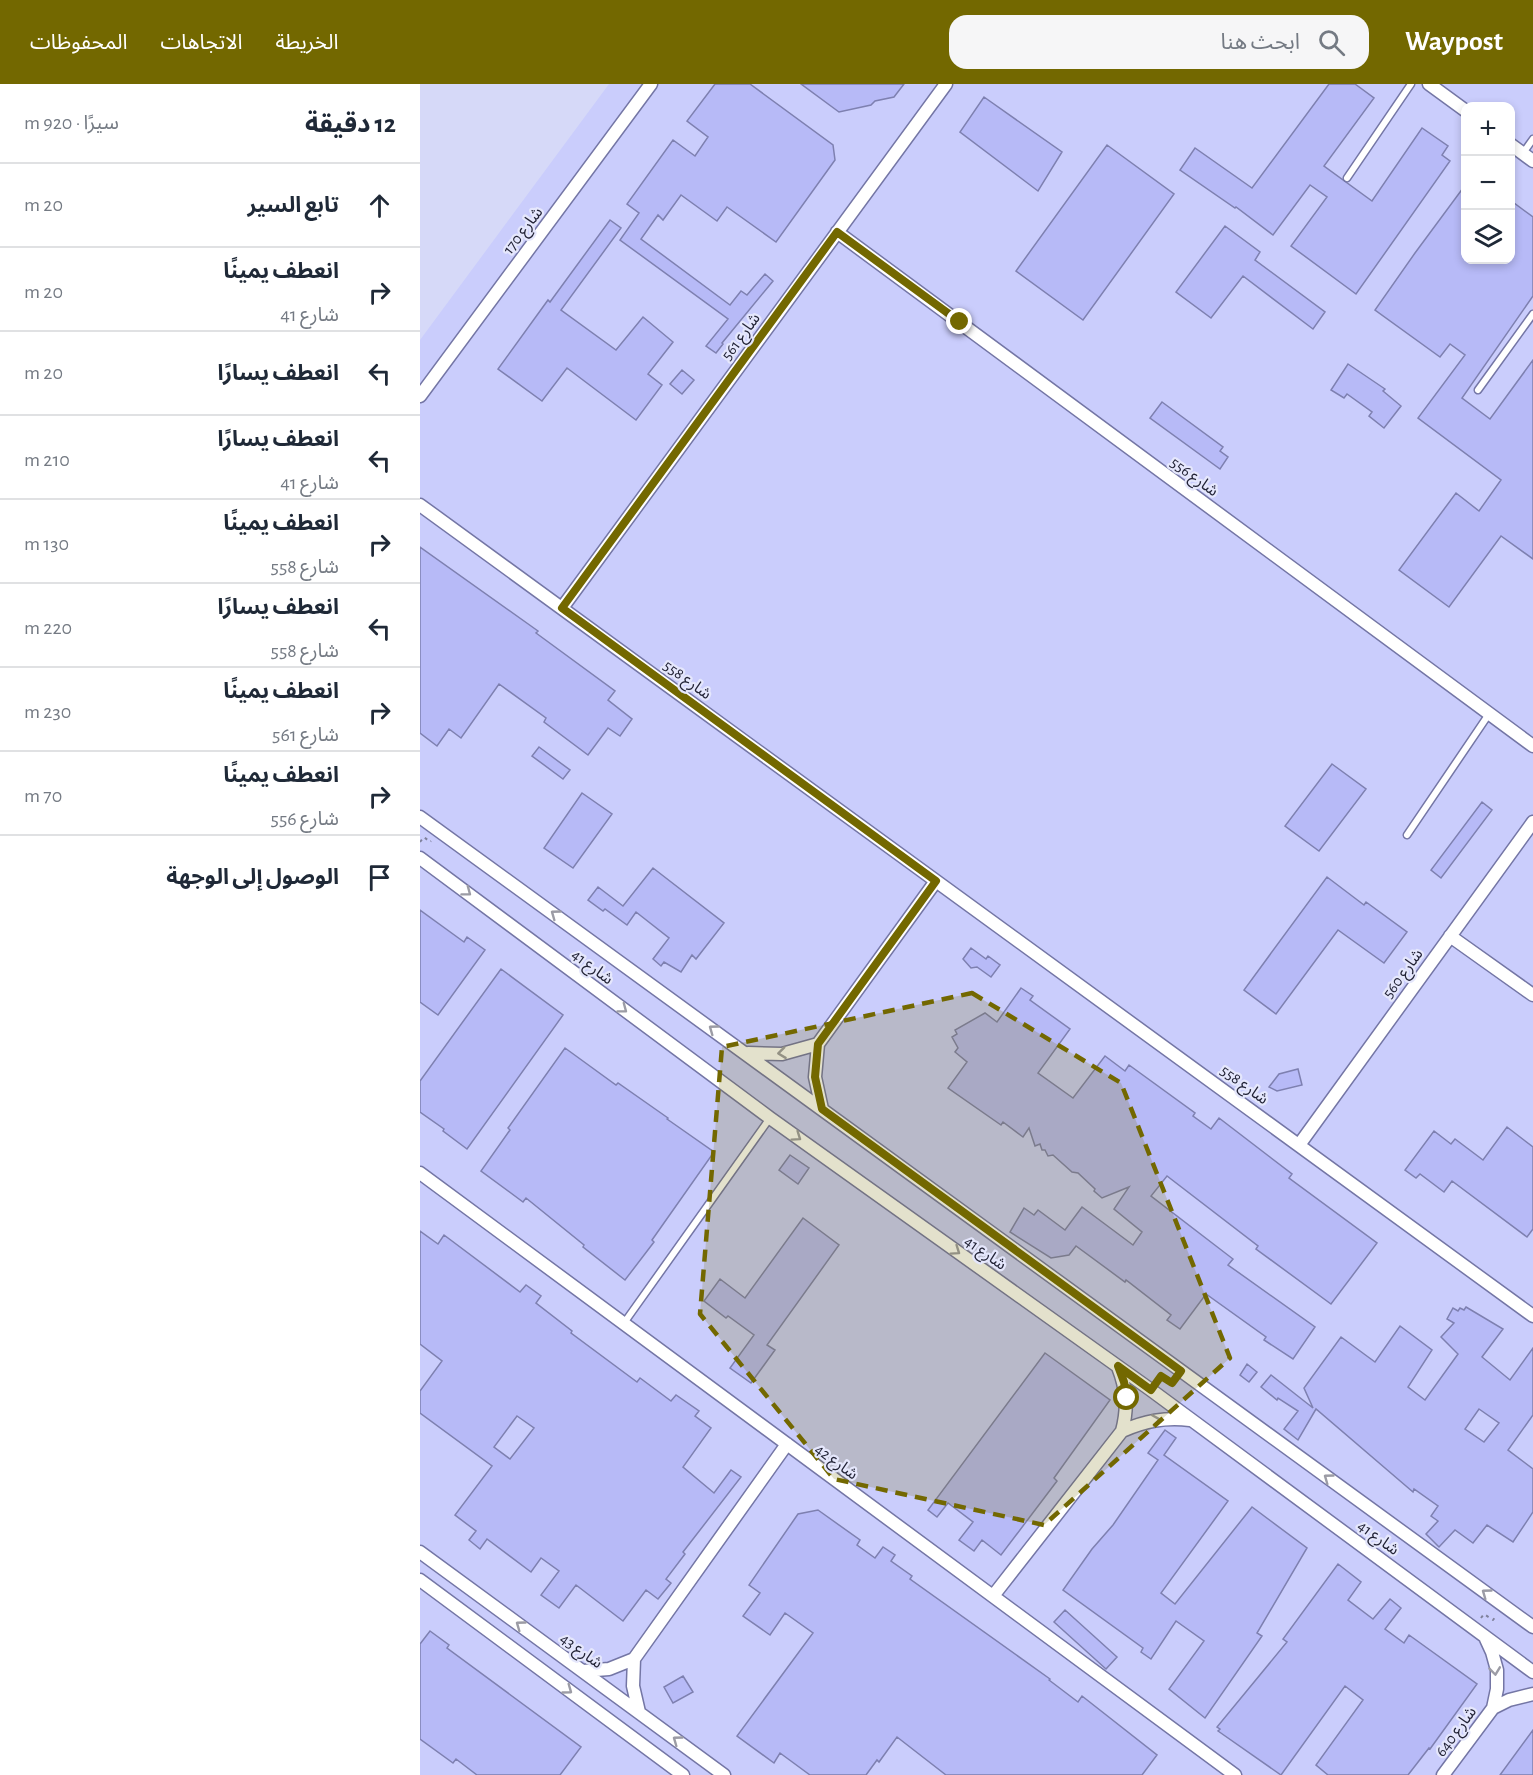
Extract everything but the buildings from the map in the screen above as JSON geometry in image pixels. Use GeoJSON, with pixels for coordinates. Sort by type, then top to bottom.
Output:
{"type":"FeatureCollection","features":[{"type":"Feature","properties":{"kind":"street","name":"شارع 170"},"geometry":{"type":"LineString","coordinates":[[420,396],[651,84]]}},
{"type":"Feature","properties":{"kind":"street","name":"شارع 561"},"geometry":{"type":"LineString","coordinates":[[562,608],[946,84]]}},
{"type":"Feature","properties":{"kind":"street"},"geometry":{"type":"LineString","coordinates":[[1429,84],[1461,107]]}},
{"type":"Feature","properties":{"kind":"street"},"geometry":{"type":"LineString","coordinates":[[1515,148],[1528,157]]}},
{"type":"Feature","properties":{"kind":"street","name":"شارع 556"},"geometry":{"type":"LineString","coordinates":[[837,232],[1533,746]]}},
{"type":"Feature","properties":{"kind":"street","name":"شارع 558"},"geometry":{"type":"LineString","coordinates":[[420,505],[1533,1316]]}},
{"type":"Feature","properties":{"kind":"street","name":"شارع 41"},"geometry":{"type":"LineString","coordinates":[[420,817],[1533,1627]]}},
{"type":"Feature","properties":{"kind":"street","name":"شارع 560"},"geometry":{"type":"LineString","coordinates":[[1299,1144],[1533,822]]}},
{"type":"Feature","properties":{"kind":"street","name":"شارع 41"},"geometry":{"type":"LineString","coordinates":[[420,858],[770,1118],[1118,1366],[1533,1672]]}},
{"type":"Feature","properties":{"kind":"street"},"geometry":{"type":"LineString","coordinates":[[822,1109],[815,1077],[818,1044],[936,881]]}},
{"type":"Feature","properties":{"kind":"street"},"geometry":{"type":"LineString","coordinates":[[1450,936],[1533,995]]}},
{"type":"Feature","properties":{"kind":"street"},"geometry":{"type":"LineString","coordinates":[[746,1053],[782,1054],[818,1044]]}},
{"type":"Feature","properties":{"kind":"street","name":"شارع 42"},"geometry":{"type":"LineString","coordinates":[[420,1173],[1234,1775]]}},
{"type":"Feature","properties":{"kind":"street"},"geometry":{"type":"LineString","coordinates":[[993,1596],[1122,1431],[1127,1398],[1118,1366]]}},
{"type":"Feature","properties":{"kind":"street"},"geometry":{"type":"LineString","coordinates":[[1122,1431],[1156,1419],[1192,1420]]}},
{"type":"Feature","properties":{"kind":"street"},"geometry":{"type":"LineString","coordinates":[[583,1671],[609,1669],[634,1659],[787,1444]]}},
{"type":"Feature","properties":{"kind":"street","name":"شارع 43"},"geometry":{"type":"LineString","coordinates":[[420,1552],[724,1775]]}},
{"type":"Feature","properties":{"kind":"street"},"geometry":{"type":"LineString","coordinates":[[420,1580],[683,1775]]}},
{"type":"Feature","properties":{"kind":"street","name":"شارع 640"},"geometry":{"type":"LineString","coordinates":[[1443,1775],[1493,1708],[1497,1689],[1497,1670],[1492,1652],[1479,1631]]}},
{"type":"Feature","properties":{"kind":"street"},"geometry":{"type":"LineString","coordinates":[[634,1659],[633,1686],[639,1712]]}},
{"type":"Feature","properties":{"kind":"street","name":"شارع 640"},"geometry":{"type":"LineString","coordinates":[[1493,1708],[1509,1700],[1533,1694]]}},
{"type":"Feature","properties":{"kind":"lane"},"geometry":{"type":"LineString","coordinates":[[1347,178],[1412,84]]}},
{"type":"Feature","properties":{"kind":"lane"},"geometry":{"type":"LineString","coordinates":[[1528,157],[1533,139]]}},
{"type":"Feature","properties":{"kind":"lane"},"geometry":{"type":"LineString","coordinates":[[1478,390],[1533,314]]}},
{"type":"Feature","properties":{"kind":"lane"},"geometry":{"type":"LineString","coordinates":[[1407,835],[1490,714]]}},
{"type":"Feature","properties":{"kind":"lane"},"geometry":{"type":"LineString","coordinates":[[623,1324],[770,1118]]}},
{"type":"Feature","properties":{"kind":"path"},"geometry":{"type":"LineString","coordinates":[[1151,1390],[1161,1376],[1172,1383],[1181,1371]]}},
{"type":"Feature","properties":{"kind":"path"},"geometry":{"type":"LineString","coordinates":[[1479,1631],[1484,1614],[1493,1620],[1503,1606]]}},
{"type":"Feature","properties":{"kind":"highlighted area"},"geometry":{"type":"Polygon","coordinates":[[[972,993],[1121,1083],[1230,1358],[1044,1525],[834,1479],[700,1314],[722,1047],[972,993]]]}},
{"type":"Feature","properties":{"kind":"shaded area"},"geometry":{"type":"Polygon","coordinates":[[[609,84],[1533,84],[1533,1775],[420,1775],[420,340],[609,84]]]}},
{"type":"Feature","properties":{"kind":"route"},"geometry":{"type":"LineString","coordinates":[[960,322],[837,232],[562,608],[936,881],[818,1044],[815,1077],[822,1109],[1181,1371],[1172,1383],[1161,1376],[1151,1390],[1118,1366],[1127,1398]]}}]}
